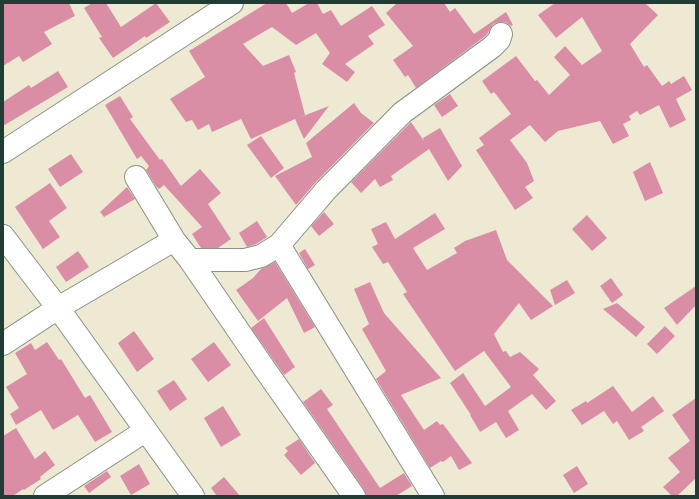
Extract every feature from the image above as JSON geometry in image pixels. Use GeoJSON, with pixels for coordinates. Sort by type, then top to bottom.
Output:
{"type":"FeatureCollection","features":[{"type":"Feature","properties":{"kind":"street"},"geometry":{"type":"LineString","coordinates":[[3,152],[232,3]]}},
{"type":"Feature","properties":{"kind":"street"},"geometry":{"type":"LineString","coordinates":[[190,260],[245,260],[261,256],[279,245],[326,190],[402,113],[492,47],[499,40],[501,34]]}},
{"type":"Feature","properties":{"kind":"street"},"geometry":{"type":"LineString","coordinates":[[136,177],[174,240],[190,260],[354,496]]}},
{"type":"Feature","properties":{"kind":"street"},"geometry":{"type":"LineString","coordinates":[[3,236],[58,308],[193,496]]}},
{"type":"Feature","properties":{"kind":"street"},"geometry":{"type":"LineString","coordinates":[[3,344],[58,308],[174,240]]}},
{"type":"Feature","properties":{"kind":"street"},"geometry":{"type":"LineString","coordinates":[[279,245],[433,496]]}},
{"type":"Feature","properties":{"kind":"street"},"geometry":{"type":"LineString","coordinates":[[45,496],[145,431]]}},
{"type":"Feature","properties":{"kind":"building"},"geometry":{"type":"Polygon","coordinates":[[[3,3],[69,3],[75,16],[44,32],[52,44],[23,62],[19,56],[3,66],[3,3]]]}},
{"type":"Feature","properties":{"kind":"building"},"geometry":{"type":"Polygon","coordinates":[[[92,3],[106,3],[121,27],[156,3],[170,22],[146,38],[145,36],[113,58],[99,38],[102,37],[84,8],[92,3]]]}},
{"type":"Feature","properties":{"kind":"building"},"geometry":{"type":"Polygon","coordinates":[[[267,3],[286,3],[292,13],[309,3],[317,3],[323,14],[331,10],[341,26],[372,6],[385,25],[368,36],[374,44],[345,64],[355,72],[347,82],[322,64],[330,53],[316,33],[296,45],[272,27],[243,44],[263,66],[289,55],[296,72],[294,73],[305,115],[298,118],[329,106],[304,139],[295,119],[251,139],[241,119],[212,132],[209,124],[198,130],[192,120],[186,122],[170,99],[205,77],[189,51],[267,3]]]}},
{"type":"Feature","properties":{"kind":"building"},"geometry":{"type":"Polygon","coordinates":[[[397,3],[444,3],[450,12],[455,8],[474,34],[506,12],[513,25],[511,26],[505,22],[493,24],[484,37],[416,88],[408,75],[405,77],[393,60],[413,46],[386,13],[397,3]]]}},
{"type":"Feature","properties":{"kind":"building"},"geometry":{"type":"Polygon","coordinates":[[[555,3],[645,3],[658,15],[630,44],[644,67],[647,65],[662,86],[669,81],[671,84],[684,76],[692,90],[676,99],[686,120],[670,128],[659,105],[640,115],[637,111],[629,116],[631,120],[623,124],[629,136],[613,144],[600,121],[558,131],[545,142],[530,125],[510,140],[527,163],[534,181],[525,187],[533,198],[515,210],[476,150],[484,145],[479,138],[511,114],[494,92],[491,94],[482,81],[516,56],[535,81],[537,80],[549,95],[570,75],[554,57],[565,46],[582,65],[602,51],[582,17],[556,38],[538,15],[555,3]]]}},
{"type":"Feature","properties":{"kind":"building"},"geometry":{"type":"Polygon","coordinates":[[[58,71],[68,87],[3,126],[3,102],[29,85],[31,88],[58,71]]]}},
{"type":"Feature","properties":{"kind":"building"},"geometry":{"type":"Polygon","coordinates":[[[450,94],[458,106],[442,117],[434,105],[450,94]]]}},
{"type":"Feature","properties":{"kind":"building"},"geometry":{"type":"Polygon","coordinates":[[[120,96],[133,117],[130,119],[160,160],[162,159],[181,186],[200,169],[221,193],[208,204],[231,239],[218,248],[201,248],[192,234],[202,227],[164,185],[159,189],[156,186],[146,170],[149,166],[141,156],[137,159],[105,105],[120,96]]]}},
{"type":"Feature","properties":{"kind":"building"},"geometry":{"type":"Polygon","coordinates":[[[354,103],[361,113],[374,123],[317,181],[296,205],[275,176],[312,157],[306,143],[354,103]]]}},
{"type":"Feature","properties":{"kind":"building"},"geometry":{"type":"Polygon","coordinates":[[[411,122],[424,141],[423,138],[440,128],[462,166],[448,181],[429,149],[391,176],[393,180],[380,187],[375,179],[361,193],[351,182],[411,122]]]}},
{"type":"Feature","properties":{"kind":"building"},"geometry":{"type":"Polygon","coordinates":[[[261,136],[284,168],[271,178],[247,145],[261,136]]]}},
{"type":"Feature","properties":{"kind":"building"},"geometry":{"type":"Polygon","coordinates":[[[71,154],[83,172],[60,187],[48,169],[71,154]]]}},
{"type":"Feature","properties":{"kind":"building"},"geometry":{"type":"Polygon","coordinates":[[[650,162],[663,193],[645,201],[633,172],[650,162]]]}},
{"type":"Feature","properties":{"kind":"building"},"geometry":{"type":"Polygon","coordinates":[[[50,183],[67,208],[49,221],[60,237],[43,249],[15,207],[50,183]]]}},
{"type":"Feature","properties":{"kind":"building"},"geometry":{"type":"Polygon","coordinates":[[[127,187],[135,199],[104,217],[100,212],[127,187]]]}},
{"type":"Feature","properties":{"kind":"building"},"geometry":{"type":"Polygon","coordinates":[[[324,212],[334,224],[319,236],[311,226],[324,212]]]}},
{"type":"Feature","properties":{"kind":"building"},"geometry":{"type":"Polygon","coordinates":[[[435,213],[445,229],[413,248],[427,270],[457,253],[454,248],[465,241],[496,230],[507,260],[553,306],[531,320],[519,303],[494,334],[503,352],[506,351],[510,357],[520,352],[539,369],[533,375],[556,401],[546,410],[532,394],[508,411],[519,430],[506,438],[496,422],[480,432],[471,415],[450,383],[463,373],[485,406],[511,387],[484,351],[455,371],[403,294],[407,292],[388,262],[383,264],[372,247],[378,244],[371,229],[386,222],[395,239],[435,213]]]}},
{"type":"Feature","properties":{"kind":"building"},"geometry":{"type":"Polygon","coordinates":[[[587,215],[607,238],[592,251],[572,229],[587,215]]]}},
{"type":"Feature","properties":{"kind":"building"},"geometry":{"type":"Polygon","coordinates":[[[257,221],[267,237],[256,244],[247,247],[239,233],[257,221]]]}},
{"type":"Feature","properties":{"kind":"building"},"geometry":{"type":"Polygon","coordinates":[[[305,249],[315,265],[308,269],[299,253],[305,249]]]}},
{"type":"Feature","properties":{"kind":"building"},"geometry":{"type":"Polygon","coordinates":[[[78,251],[89,267],[66,282],[56,267],[78,251]]]}},
{"type":"Feature","properties":{"kind":"building"},"geometry":{"type":"Polygon","coordinates":[[[275,262],[315,327],[304,333],[287,298],[258,321],[236,290],[253,278],[261,269],[275,262]]]}},
{"type":"Feature","properties":{"kind":"building"},"geometry":{"type":"Polygon","coordinates":[[[611,278],[623,295],[612,303],[600,286],[611,278]]]}},
{"type":"Feature","properties":{"kind":"building"},"geometry":{"type":"Polygon","coordinates":[[[567,280],[575,293],[555,305],[550,290],[567,280]]]}},
{"type":"Feature","properties":{"kind":"building"},"geometry":{"type":"Polygon","coordinates":[[[370,282],[384,313],[441,378],[401,395],[424,430],[437,421],[440,425],[443,424],[472,463],[459,470],[451,456],[443,462],[441,461],[430,468],[376,379],[386,371],[362,329],[369,324],[354,289],[370,282]]]}},
{"type":"Feature","properties":{"kind":"building"},"geometry":{"type":"Polygon","coordinates":[[[696,286],[696,305],[677,325],[664,308],[696,286]]]}},
{"type":"Feature","properties":{"kind":"building"},"geometry":{"type":"Polygon","coordinates":[[[617,303],[645,327],[636,337],[603,309],[617,303]]]}},
{"type":"Feature","properties":{"kind":"building"},"geometry":{"type":"Polygon","coordinates":[[[264,318],[295,367],[284,375],[251,328],[264,318]]]}},
{"type":"Feature","properties":{"kind":"building"},"geometry":{"type":"Polygon","coordinates":[[[665,326],[675,336],[657,354],[647,344],[665,326]]]}},
{"type":"Feature","properties":{"kind":"building"},"geometry":{"type":"Polygon","coordinates":[[[134,331],[154,359],[137,372],[118,343],[134,331]]]}},
{"type":"Feature","properties":{"kind":"building"},"geometry":{"type":"Polygon","coordinates":[[[47,342],[59,360],[61,359],[85,398],[90,395],[112,432],[95,442],[78,415],[53,430],[41,410],[16,425],[10,414],[19,408],[6,387],[27,374],[15,353],[31,343],[35,350],[47,342]]]}},
{"type":"Feature","properties":{"kind":"building"},"geometry":{"type":"Polygon","coordinates":[[[214,342],[231,365],[208,382],[191,359],[214,342]]]}},
{"type":"Feature","properties":{"kind":"building"},"geometry":{"type":"Polygon","coordinates":[[[174,380],[187,399],[170,411],[157,391],[174,380]]]}},
{"type":"Feature","properties":{"kind":"building"},"geometry":{"type":"Polygon","coordinates":[[[613,386],[632,412],[653,396],[664,411],[641,427],[644,431],[629,440],[617,421],[613,424],[604,411],[582,425],[571,410],[586,401],[587,403],[613,386]]]}},
{"type":"Feature","properties":{"kind":"building"},"geometry":{"type":"Polygon","coordinates":[[[321,389],[333,405],[327,409],[380,488],[404,473],[412,486],[396,496],[366,496],[364,489],[303,402],[321,389]]]}},
{"type":"Feature","properties":{"kind":"building"},"geometry":{"type":"Polygon","coordinates":[[[696,398],[696,478],[677,496],[672,496],[663,487],[680,472],[668,458],[690,441],[672,415],[696,398]]]}},
{"type":"Feature","properties":{"kind":"building"},"geometry":{"type":"Polygon","coordinates":[[[223,406],[241,435],[221,447],[204,418],[223,406]]]}},
{"type":"Feature","properties":{"kind":"building"},"geometry":{"type":"Polygon","coordinates":[[[16,428],[35,459],[45,451],[55,465],[40,477],[41,479],[24,490],[23,489],[13,496],[3,496],[3,436],[16,428]]]}},
{"type":"Feature","properties":{"kind":"building"},"geometry":{"type":"Polygon","coordinates":[[[299,439],[315,463],[301,475],[284,455],[288,451],[285,448],[299,439]]]}},
{"type":"Feature","properties":{"kind":"building"},"geometry":{"type":"Polygon","coordinates":[[[139,464],[150,484],[131,495],[120,476],[139,464]]]}},
{"type":"Feature","properties":{"kind":"building"},"geometry":{"type":"Polygon","coordinates":[[[577,466],[588,484],[574,493],[563,475],[577,466]]]}},
{"type":"Feature","properties":{"kind":"building"},"geometry":{"type":"Polygon","coordinates":[[[107,471],[111,477],[89,493],[84,486],[107,471]]]}},
{"type":"Feature","properties":{"kind":"building"},"geometry":{"type":"Polygon","coordinates":[[[224,477],[240,496],[217,496],[211,488],[224,477]]]}}]}
